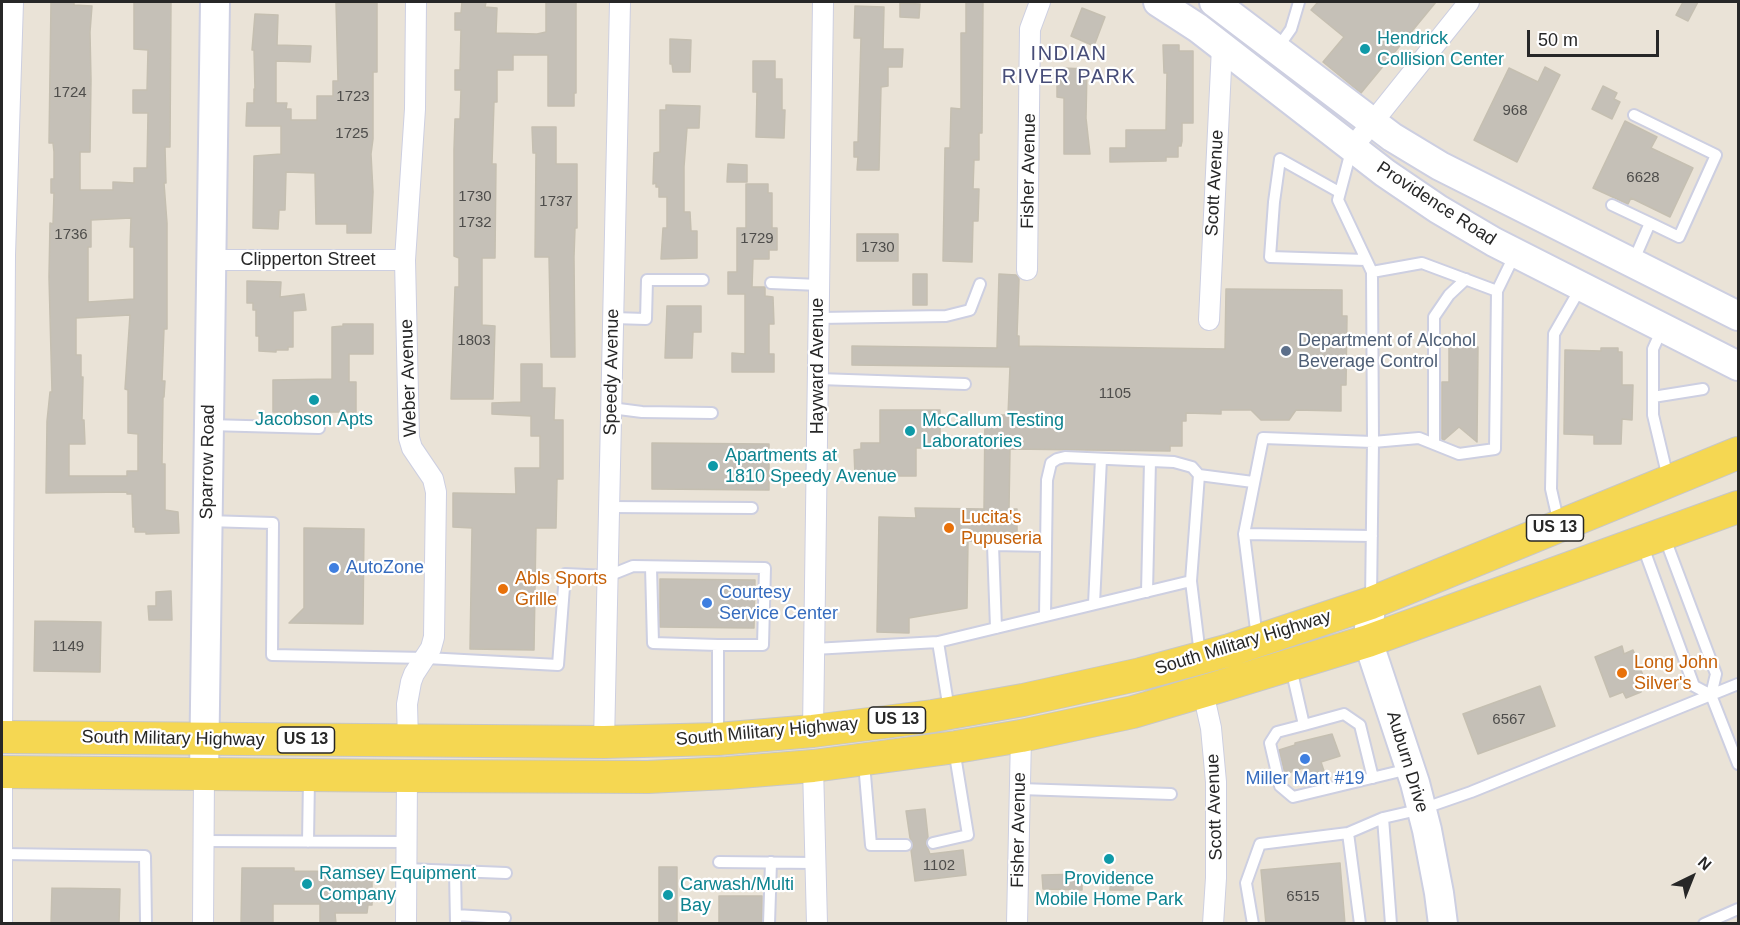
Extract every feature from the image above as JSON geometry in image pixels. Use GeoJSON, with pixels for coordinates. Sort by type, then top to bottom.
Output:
{"type":"FeatureCollection","features":[{"type":"Feature","properties":{"kind":"main road","name":"Sparrow Road"},"geometry":{"type":"LineString","coordinates":[[204,774],[215,2]]}},
{"type":"Feature","properties":{"kind":"main road","name":"Providence Road"},"geometry":{"type":"LineString","coordinates":[[1158,2],[1222,47],[1385,173],[1438,209],[1515,254],[1738,366]]}},
{"type":"Feature","properties":{"kind":"main road","name":"Providence Road"},"geometry":{"type":"LineString","coordinates":[[1214,2],[1372,122],[1440,166],[1734,311]]}},
{"type":"Feature","properties":{"kind":"main road","name":"South Military Highway"},"geometry":{"type":"LineString","coordinates":[[2,737],[604,742],[718,739],[813,731],[949,713],[1023,700],[1142,674],[1258,641],[1371,603],[1738,453]]}},
{"type":"Feature","properties":{"kind":"main road","name":"South Military Highway"},"geometry":{"type":"LineString","coordinates":[[2,771],[648,777],[813,766],[953,747],[1021,736],[1133,712],[1203,692],[1368,641],[1738,507]]}},
{"type":"Feature","properties":{"kind":"main road","name":"Auburn Drive"},"geometry":{"type":"LineString","coordinates":[[1371,603],[1368,641],[1422,808],[1443,924]]}},
{"type":"Feature","properties":{"kind":"street"},"geometry":{"type":"LineString","coordinates":[[2,737],[3,255],[13,2]]}},
{"type":"Feature","properties":{"kind":"street","name":"Weber Avenue"},"geometry":{"type":"LineString","coordinates":[[408,741],[407,704],[411,682],[426,658],[434,637],[436,492],[433,479],[412,448],[409,438],[405,260],[415,109],[416,2]]}},
{"type":"Feature","properties":{"kind":"street","name":"Speedy Avenue"},"geometry":{"type":"LineString","coordinates":[[604,742],[620,2]]}},
{"type":"Feature","properties":{"kind":"street","name":"Hayward Avenue"},"geometry":{"type":"LineString","coordinates":[[813,731],[823,2]]}},
{"type":"Feature","properties":{"kind":"street","name":"Fisher Avenue"},"geometry":{"type":"LineString","coordinates":[[1028,270],[1030,29],[1040,2]]}},
{"type":"Feature","properties":{"kind":"street"},"geometry":{"type":"LineString","coordinates":[[1352,148],[1463,5]]}},
{"type":"Feature","properties":{"kind":"street","name":"Scott Avenue"},"geometry":{"type":"LineString","coordinates":[[1209,320],[1222,47]]}},
{"type":"Feature","properties":{"kind":"street","name":"Clipperton Street"},"geometry":{"type":"LineString","coordinates":[[211,260],[405,260]]}},
{"type":"Feature","properties":{"kind":"street","name":"Scott Avenue"},"geometry":{"type":"LineString","coordinates":[[1203,692],[1211,728],[1216,782],[1216,878],[1213,924]]}},
{"type":"Feature","properties":{"kind":"street","name":"Fisher Avenue"},"geometry":{"type":"LineString","coordinates":[[1017,924],[1021,736]]}},
{"type":"Feature","properties":{"kind":"street"},"geometry":{"type":"LineString","coordinates":[[813,766],[817,924]]}},
{"type":"Feature","properties":{"kind":"street"},"geometry":{"type":"LineString","coordinates":[[2,771],[2,924]]}},
{"type":"Feature","properties":{"kind":"street","name":"Sparrow Road"},"geometry":{"type":"LineString","coordinates":[[203,924],[204,774]]}},
{"type":"Feature","properties":{"kind":"street"},"geometry":{"type":"LineString","coordinates":[[406,924],[407,776]]}},
{"type":"Feature","properties":{"kind":"lane"},"geometry":{"type":"LineString","coordinates":[[1277,50],[1291,29],[1299,2]]}},
{"type":"Feature","properties":{"kind":"lane"},"geometry":{"type":"LineString","coordinates":[[1612,205],[1679,237],[1716,154],[1634,115]]}},
{"type":"Feature","properties":{"kind":"lane"},"geometry":{"type":"LineString","coordinates":[[1352,148],[1338,200],[1372,272],[1371,603]]}},
{"type":"Feature","properties":{"kind":"lane"},"geometry":{"type":"LineString","coordinates":[[1339,192],[1281,159],[1274,202],[1270,257],[1366,260]]}},
{"type":"Feature","properties":{"kind":"lane"},"geometry":{"type":"LineString","coordinates":[[1633,262],[1650,223]]}},
{"type":"Feature","properties":{"kind":"lane"},"geometry":{"type":"LineString","coordinates":[[1258,641],[1244,534],[1263,438],[1373,442],[1419,438],[1459,454],[1495,449],[1497,291],[1515,254]]}},
{"type":"Feature","properties":{"kind":"lane"},"geometry":{"type":"LineString","coordinates":[[1372,272],[1422,263],[1497,291]]}},
{"type":"Feature","properties":{"kind":"lane"},"geometry":{"type":"LineString","coordinates":[[1434,444],[1434,316],[1449,295],[1466,279]]}},
{"type":"Feature","properties":{"kind":"lane"},"geometry":{"type":"LineString","coordinates":[[613,318],[646,319],[647,280],[703,280]]}},
{"type":"Feature","properties":{"kind":"lane"},"geometry":{"type":"LineString","coordinates":[[771,283],[819,285]]}},
{"type":"Feature","properties":{"kind":"lane"},"geometry":{"type":"LineString","coordinates":[[819,318],[946,316],[970,310],[980,284]]}},
{"type":"Feature","properties":{"kind":"lane"},"geometry":{"type":"LineString","coordinates":[[1559,526],[1551,489],[1554,334],[1581,286]]}},
{"type":"Feature","properties":{"kind":"lane"},"geometry":{"type":"LineString","coordinates":[[1663,327],[1653,349],[1653,415],[1668,481]]}},
{"type":"Feature","properties":{"kind":"lane"},"geometry":{"type":"LineString","coordinates":[[819,379],[965,384]]}},
{"type":"Feature","properties":{"kind":"lane"},"geometry":{"type":"LineString","coordinates":[[1653,397],[1703,389]]}},
{"type":"Feature","properties":{"kind":"lane"},"geometry":{"type":"LineString","coordinates":[[611,408],[642,412],[712,413]]}},
{"type":"Feature","properties":{"kind":"lane"},"geometry":{"type":"LineString","coordinates":[[208,425],[319,428]]}},
{"type":"Feature","properties":{"kind":"lane"},"geometry":{"type":"LineString","coordinates":[[1045,616],[1047,480],[1051,464],[1057,459],[1065,457],[1183,463],[1192,467],[1199,475],[1253,482]]}},
{"type":"Feature","properties":{"kind":"lane"},"geometry":{"type":"LineString","coordinates":[[1095,604],[1101,459]]}},
{"type":"Feature","properties":{"kind":"lane"},"geometry":{"type":"LineString","coordinates":[[1147,592],[1150,461]]}},
{"type":"Feature","properties":{"kind":"lane"},"geometry":{"type":"LineString","coordinates":[[1199,475],[1191,581],[1201,658]]}},
{"type":"Feature","properties":{"kind":"lane"},"geometry":{"type":"LineString","coordinates":[[609,507],[752,508]]}},
{"type":"Feature","properties":{"kind":"lane"},"geometry":{"type":"LineString","coordinates":[[207,521],[273,523],[272,655],[426,658],[558,665],[565,574],[608,576],[633,566],[765,568],[763,645],[653,643],[651,567]]}},
{"type":"Feature","properties":{"kind":"lane"},"geometry":{"type":"LineString","coordinates":[[1244,534],[1372,536]]}},
{"type":"Feature","properties":{"kind":"lane"},"geometry":{"type":"LineString","coordinates":[[1652,537],[1694,686],[1711,695]]}},
{"type":"Feature","properties":{"kind":"lane"},"geometry":{"type":"LineString","coordinates":[[1652,537],[1716,674],[1711,695],[1738,764]]}},
{"type":"Feature","properties":{"kind":"lane"},"geometry":{"type":"LineString","coordinates":[[996,628],[993,545],[1046,546]]}},
{"type":"Feature","properties":{"kind":"lane"},"geometry":{"type":"LineString","coordinates":[[814,649],[938,642],[1191,581]]}},
{"type":"Feature","properties":{"kind":"lane"},"geometry":{"type":"LineString","coordinates":[[938,642],[949,713]]}},
{"type":"Feature","properties":{"kind":"lane"},"geometry":{"type":"LineString","coordinates":[[718,645],[718,739]]}},
{"type":"Feature","properties":{"kind":"lane"},"geometry":{"type":"LineString","coordinates":[[1290,665],[1304,724]]}},
{"type":"Feature","properties":{"kind":"lane"},"geometry":{"type":"LineString","coordinates":[[1253,924],[1246,883],[1260,844],[1348,833],[1383,818],[1471,792],[1738,684]]}},
{"type":"Feature","properties":{"kind":"lane"},"geometry":{"type":"LineString","coordinates":[[1373,778],[1360,725],[1344,714],[1277,732],[1270,743],[1280,786],[1293,797],[1411,769]]}},
{"type":"Feature","properties":{"kind":"lane"},"geometry":{"type":"LineString","coordinates":[[933,843],[968,835],[953,747]]}},
{"type":"Feature","properties":{"kind":"lane"},"geometry":{"type":"LineString","coordinates":[[864,760],[871,845],[906,844]]}},
{"type":"Feature","properties":{"kind":"lane"},"geometry":{"type":"LineString","coordinates":[[308,842],[309,775]]}},
{"type":"Feature","properties":{"kind":"lane"},"geometry":{"type":"LineString","coordinates":[[1020,789],[1171,794]]}},
{"type":"Feature","properties":{"kind":"lane"},"geometry":{"type":"LineString","coordinates":[[1383,818],[1391,924]]}},
{"type":"Feature","properties":{"kind":"lane"},"geometry":{"type":"LineString","coordinates":[[1348,833],[1360,924]]}},
{"type":"Feature","properties":{"kind":"lane"},"geometry":{"type":"LineString","coordinates":[[204,841],[406,842]]}},
{"type":"Feature","properties":{"kind":"lane"},"geometry":{"type":"LineString","coordinates":[[2,854],[145,856],[146,924]]}},
{"type":"Feature","properties":{"kind":"lane"},"geometry":{"type":"LineString","coordinates":[[719,862],[815,863]]}},
{"type":"Feature","properties":{"kind":"lane"},"geometry":{"type":"LineString","coordinates":[[769,924],[771,862]]}},
{"type":"Feature","properties":{"kind":"lane"},"geometry":{"type":"LineString","coordinates":[[406,869],[506,873]]}},
{"type":"Feature","properties":{"kind":"lane"},"geometry":{"type":"LineString","coordinates":[[455,871],[456,919],[505,918]]}},
{"type":"Feature","properties":{"kind":"lane"},"geometry":{"type":"LineString","coordinates":[[1704,924],[1738,909]]}},
{"type":"Feature","properties":{"kind":"building"},"geometry":{"type":"Polygon","coordinates":[[[51,2],[74,2],[74,5],[92,6],[90,152],[80,152],[80,190],[113,190],[113,182],[134,183],[134,168],[147,168],[148,113],[133,113],[133,90],[147,90],[148,50],[134,49],[134,2],[171,2],[170,147],[165,147],[166,183],[164,183],[167,223],[167,329],[164,329],[162,381],[165,381],[162,464],[165,464],[165,510],[178,512],[179,533],[135,532],[132,494],[127,494],[127,492],[46,493],[47,421],[50,392],[52,392],[49,277],[50,223],[53,224],[54,193],[51,193],[51,179],[54,179],[54,152],[53,143],[49,143],[51,2]],[[131,218],[91,220],[91,247],[88,247],[88,302],[134,299],[134,247],[130,247],[131,218]],[[130,315],[76,318],[76,355],[81,355],[81,377],[83,377],[82,420],[84,420],[85,444],[69,444],[69,476],[127,476],[127,471],[138,471],[138,434],[128,433],[128,390],[125,389],[130,315]]]}},
{"type":"Feature","properties":{"kind":"building"},"geometry":{"type":"Polygon","coordinates":[[[462,2],[486,2],[485,7],[497,8],[496,33],[537,34],[546,32],[546,2],[576,2],[574,106],[548,106],[548,55],[513,55],[513,70],[497,70],[492,164],[496,164],[495,258],[482,258],[482,325],[495,326],[493,399],[451,399],[455,287],[459,287],[459,258],[454,256],[454,149],[455,119],[460,119],[461,90],[455,90],[455,70],[460,70],[461,30],[455,30],[455,13],[461,13],[462,2]]]}},
{"type":"Feature","properties":{"kind":"building"},"geometry":{"type":"Polygon","coordinates":[[[966,2],[983,2],[982,133],[979,133],[979,160],[974,160],[973,189],[979,189],[978,221],[973,221],[972,262],[943,261],[945,148],[950,148],[951,108],[961,109],[961,33],[966,33],[966,2]]]}},
{"type":"Feature","properties":{"kind":"building","name":"Hendrick Collision Center"},"geometry":{"type":"Polygon","coordinates":[[[1318,2],[1436,2],[1361,93],[1323,62],[1344,37],[1311,10],[1318,2]]]}},
{"type":"Feature","properties":{"kind":"building"},"geometry":{"type":"Polygon","coordinates":[[[1683,2],[1698,2],[1688,21],[1676,15],[1683,2]]]}},
{"type":"Feature","properties":{"kind":"building"},"geometry":{"type":"Polygon","coordinates":[[[336,3],[377,3],[377,72],[373,72],[371,233],[347,233],[347,224],[316,224],[315,173],[286,172],[285,210],[279,210],[278,229],[253,228],[254,156],[281,154],[281,126],[246,126],[247,103],[254,103],[254,50],[252,50],[255,14],[278,15],[277,45],[311,46],[310,62],[276,61],[276,103],[287,103],[286,109],[291,109],[291,120],[317,120],[317,96],[333,96],[333,81],[338,81],[336,3]]]}},
{"type":"Feature","properties":{"kind":"building"},"geometry":{"type":"Polygon","coordinates":[[[900,3],[920,4],[919,18],[900,17],[900,3]]]}},
{"type":"Feature","properties":{"kind":"building"},"geometry":{"type":"Polygon","coordinates":[[[855,6],[884,7],[883,49],[903,49],[902,67],[888,67],[888,86],[881,87],[879,170],[857,170],[858,157],[854,157],[854,142],[858,142],[861,38],[854,38],[855,6]]]}},
{"type":"Feature","properties":{"kind":"building"},"geometry":{"type":"Polygon","coordinates":[[[1082,8],[1105,17],[1094,46],[1071,36],[1082,8]]]}},
{"type":"Feature","properties":{"kind":"building"},"geometry":{"type":"Polygon","coordinates":[[[670,39],[691,40],[690,72],[673,72],[672,64],[670,64],[670,39]]]}},
{"type":"Feature","properties":{"kind":"building"},"geometry":{"type":"Polygon","coordinates":[[[1163,45],[1179,45],[1179,51],[1193,51],[1193,123],[1182,123],[1182,141],[1181,146],[1178,146],[1178,157],[1166,157],[1166,161],[1110,162],[1110,148],[1126,148],[1126,130],[1166,130],[1167,73],[1164,73],[1163,45]]]}},
{"type":"Feature","properties":{"kind":"building"},"geometry":{"type":"Polygon","coordinates":[[[753,61],[775,61],[775,79],[782,79],[782,110],[785,110],[784,138],[756,137],[757,92],[753,92],[753,61]]]}},
{"type":"Feature","properties":{"kind":"building"},"geometry":{"type":"Polygon","coordinates":[[[1545,67],[1560,75],[1517,162],[1474,140],[1509,68],[1538,82],[1545,67]]]}},
{"type":"Feature","properties":{"kind":"building"},"geometry":{"type":"Polygon","coordinates":[[[1062,68],[1087,69],[1086,118],[1090,154],[1064,154],[1064,98],[1057,97],[1057,76],[1062,76],[1062,68]]]}},
{"type":"Feature","properties":{"kind":"building"},"geometry":{"type":"Polygon","coordinates":[[[1603,86],[1617,93],[1614,99],[1620,102],[1612,119],[1592,109],[1603,86]]]}},
{"type":"Feature","properties":{"kind":"building"},"geometry":{"type":"Polygon","coordinates":[[[666,105],[700,106],[699,128],[687,128],[684,167],[684,212],[690,212],[691,231],[697,231],[697,258],[661,259],[663,228],[667,228],[667,197],[659,197],[659,187],[656,187],[656,183],[653,184],[654,153],[660,152],[660,110],[666,110],[666,105]]]}},
{"type":"Feature","properties":{"kind":"building"},"geometry":{"type":"Polygon","coordinates":[[[1625,121],[1657,137],[1651,148],[1693,168],[1670,217],[1631,198],[1628,204],[1593,188],[1625,121]]]}},
{"type":"Feature","properties":{"kind":"building"},"geometry":{"type":"Polygon","coordinates":[[[532,127],[556,127],[556,164],[577,164],[577,228],[575,228],[574,257],[575,357],[551,357],[549,257],[535,257],[536,153],[533,153],[532,127]]]}},
{"type":"Feature","properties":{"kind":"building"},"geometry":{"type":"Polygon","coordinates":[[[728,164],[747,165],[747,182],[727,182],[728,164]]]}},
{"type":"Feature","properties":{"kind":"building"},"geometry":{"type":"Polygon","coordinates":[[[746,184],[768,184],[768,193],[772,193],[772,228],[777,228],[777,250],[769,250],[769,259],[753,259],[752,287],[765,287],[765,296],[773,297],[774,324],[769,324],[769,354],[774,354],[774,372],[732,372],[732,353],[745,354],[745,294],[728,294],[728,272],[737,272],[737,228],[746,228],[746,184]]]}},
{"type":"Feature","properties":{"kind":"building"},"geometry":{"type":"Polygon","coordinates":[[[857,234],[898,234],[898,261],[857,261],[857,234]]]}},
{"type":"Feature","properties":{"kind":"building"},"geometry":{"type":"Polygon","coordinates":[[[913,274],[927,274],[927,305],[913,305],[913,274]]]}},
{"type":"Feature","properties":{"kind":"building"},"geometry":{"type":"Polygon","coordinates":[[[999,274],[1016,275],[1019,279],[1017,336],[1019,336],[1019,346],[1225,349],[1226,289],[1342,290],[1342,316],[1347,316],[1346,385],[1341,385],[1341,411],[1296,410],[1289,420],[1261,420],[1251,410],[1221,410],[1221,414],[1186,413],[1186,421],[1182,421],[1182,446],[1170,446],[1170,451],[1010,449],[1009,509],[1017,509],[1017,538],[993,537],[987,541],[968,541],[967,608],[909,618],[909,633],[877,632],[879,517],[916,518],[915,508],[984,509],[985,415],[1008,415],[1010,367],[852,365],[852,346],[997,348],[999,274]]]}},
{"type":"Feature","properties":{"kind":"building"},"geometry":{"type":"Polygon","coordinates":[[[247,281],[281,282],[280,297],[304,294],[306,310],[293,311],[293,347],[288,347],[288,350],[276,350],[276,352],[259,351],[259,336],[256,336],[256,310],[253,310],[253,303],[247,303],[247,281]]]}},
{"type":"Feature","properties":{"kind":"building"},"geometry":{"type":"Polygon","coordinates":[[[667,306],[701,306],[701,332],[693,332],[692,358],[665,358],[667,306]]]}},
{"type":"Feature","properties":{"kind":"building","name":"Jacobson Apts"},"geometry":{"type":"Polygon","coordinates":[[[343,324],[373,324],[373,354],[349,354],[349,382],[356,382],[356,412],[273,412],[273,380],[332,379],[332,327],[343,326],[343,324]]]}},
{"type":"Feature","properties":{"kind":"building"},"geometry":{"type":"Polygon","coordinates":[[[1449,347],[1478,347],[1477,442],[1459,427],[1444,440],[1442,439],[1442,382],[1449,382],[1449,347]]]}},
{"type":"Feature","properties":{"kind":"building"},"geometry":{"type":"Polygon","coordinates":[[[1601,348],[1618,348],[1618,352],[1622,352],[1622,385],[1633,385],[1632,420],[1622,419],[1621,444],[1594,444],[1594,435],[1564,434],[1565,350],[1601,351],[1601,348]]]}},
{"type":"Feature","properties":{"kind":"building","name":"Abls Sports Grille"},"geometry":{"type":"Polygon","coordinates":[[[521,364],[542,364],[542,388],[555,388],[554,420],[563,420],[563,479],[557,479],[556,528],[536,528],[534,650],[470,649],[472,528],[453,527],[453,493],[516,494],[515,468],[540,468],[540,436],[531,436],[531,416],[492,414],[492,403],[521,402],[521,364]]]}},
{"type":"Feature","properties":{"kind":"building","name":"McCallum Testing Laboratories"},"geometry":{"type":"Polygon","coordinates":[[[880,410],[940,410],[940,448],[916,448],[916,476],[855,476],[854,450],[861,449],[861,443],[880,443],[880,410]]]}},
{"type":"Feature","properties":{"kind":"building","name":"Apartments at 1810 Speedy Avenue"},"geometry":{"type":"Polygon","coordinates":[[[652,443],[769,444],[769,490],[652,489],[652,443]]]}},
{"type":"Feature","properties":{"kind":"building","name":"AutoZone"},"geometry":{"type":"Polygon","coordinates":[[[304,528],[364,529],[363,624],[289,623],[304,608],[304,528]]]}},
{"type":"Feature","properties":{"kind":"building","name":"Courtesy Service Center"},"geometry":{"type":"Polygon","coordinates":[[[660,579],[755,580],[754,628],[660,627],[660,579]]]}},
{"type":"Feature","properties":{"kind":"building"},"geometry":{"type":"Polygon","coordinates":[[[171,591],[172,620],[149,620],[148,606],[156,606],[156,592],[171,591]]]}},
{"type":"Feature","properties":{"kind":"building"},"geometry":{"type":"Polygon","coordinates":[[[35,621],[101,622],[100,672],[34,671],[35,621]]]}},
{"type":"Feature","properties":{"kind":"building"},"geometry":{"type":"Polygon","coordinates":[[[1622,646],[1624,654],[1633,650],[1646,683],[1639,686],[1641,692],[1626,698],[1623,692],[1610,697],[1595,657],[1622,646]]]}},
{"type":"Feature","properties":{"kind":"building"},"geometry":{"type":"Polygon","coordinates":[[[1540,686],[1555,726],[1478,754],[1463,714],[1540,686]]]}},
{"type":"Feature","properties":{"kind":"building","name":"Miller Mart #19"},"geometry":{"type":"Polygon","coordinates":[[[1332,734],[1340,756],[1321,762],[1325,774],[1307,780],[1303,768],[1285,774],[1279,750],[1295,745],[1295,743],[1332,734]]]}},
{"type":"Feature","properties":{"kind":"building"},"geometry":{"type":"Polygon","coordinates":[[[925,809],[928,837],[926,844],[930,854],[963,850],[966,875],[915,881],[911,850],[913,844],[906,811],[925,809]]]}},
{"type":"Feature","properties":{"kind":"building"},"geometry":{"type":"Polygon","coordinates":[[[1340,863],[1345,924],[1266,924],[1261,870],[1340,863]]]}},
{"type":"Feature","properties":{"kind":"building","name":"Carwash/Multi Bay"},"geometry":{"type":"Polygon","coordinates":[[[659,867],[677,867],[677,924],[659,924],[659,867]]]}},
{"type":"Feature","properties":{"kind":"building","name":"Ramsey Equipment Company"},"geometry":{"type":"Polygon","coordinates":[[[242,868],[372,872],[372,905],[368,905],[367,913],[335,913],[336,924],[320,924],[320,904],[273,904],[273,924],[241,924],[242,868]]]}},
{"type":"Feature","properties":{"kind":"building"},"geometry":{"type":"Polygon","coordinates":[[[1133,872],[1133,890],[1110,890],[1111,873],[1133,872]]]}},
{"type":"Feature","properties":{"kind":"building"},"geometry":{"type":"Polygon","coordinates":[[[1082,874],[1082,890],[1043,889],[1042,875],[1082,874]]]}},
{"type":"Feature","properties":{"kind":"building"},"geometry":{"type":"Polygon","coordinates":[[[52,888],[120,889],[119,924],[51,924],[52,888]]]}},
{"type":"Feature","properties":{"kind":"building"},"geometry":{"type":"Polygon","coordinates":[[[719,896],[762,896],[762,924],[719,924],[719,896]]]}},
{"type":"Feature","properties":{"kind":"place","name":"Hendrick Collision Center"},"geometry":{"type":"Point","coordinates":[1365,49]}},
{"type":"Feature","properties":{"kind":"place","name":"Department of Alcohol Beverage Control"},"geometry":{"type":"Point","coordinates":[1286,351]}},
{"type":"Feature","properties":{"kind":"place","name":"Jacobson Apts"},"geometry":{"type":"Point","coordinates":[314,400]}},
{"type":"Feature","properties":{"kind":"place","name":"McCallum Testing Laboratories"},"geometry":{"type":"Point","coordinates":[910,431]}},
{"type":"Feature","properties":{"kind":"place","name":"Apartments at 1810 Speedy Avenue"},"geometry":{"type":"Point","coordinates":[713,466]}},
{"type":"Feature","properties":{"kind":"place","name":"Lucita's Pupuseria"},"geometry":{"type":"Point","coordinates":[949,528]}},
{"type":"Feature","properties":{"kind":"place","name":"AutoZone"},"geometry":{"type":"Point","coordinates":[334,568]}},
{"type":"Feature","properties":{"kind":"place","name":"Abls Sports Grille"},"geometry":{"type":"Point","coordinates":[503,589]}},
{"type":"Feature","properties":{"kind":"place","name":"Courtesy Service Center"},"geometry":{"type":"Point","coordinates":[707,603]}},
{"type":"Feature","properties":{"kind":"place","name":"Long John Silver's"},"geometry":{"type":"Point","coordinates":[1622,673]}},
{"type":"Feature","properties":{"kind":"place","name":"Miller Mart #19"},"geometry":{"type":"Point","coordinates":[1305,759]}},
{"type":"Feature","properties":{"kind":"place","name":"Providence Mobile Home Park"},"geometry":{"type":"Point","coordinates":[1109,859]}},
{"type":"Feature","properties":{"kind":"place","name":"Ramsey Equipment Company"},"geometry":{"type":"Point","coordinates":[307,884]}},
{"type":"Feature","properties":{"kind":"place","name":"Carwash/Multi Bay"},"geometry":{"type":"Point","coordinates":[668,895]}},
{"type":"Feature","properties":{"kind":"district","name":"INDIAN RIVER PARK"},"geometry":{"type":"Point","coordinates":[1069,66]}}]}
